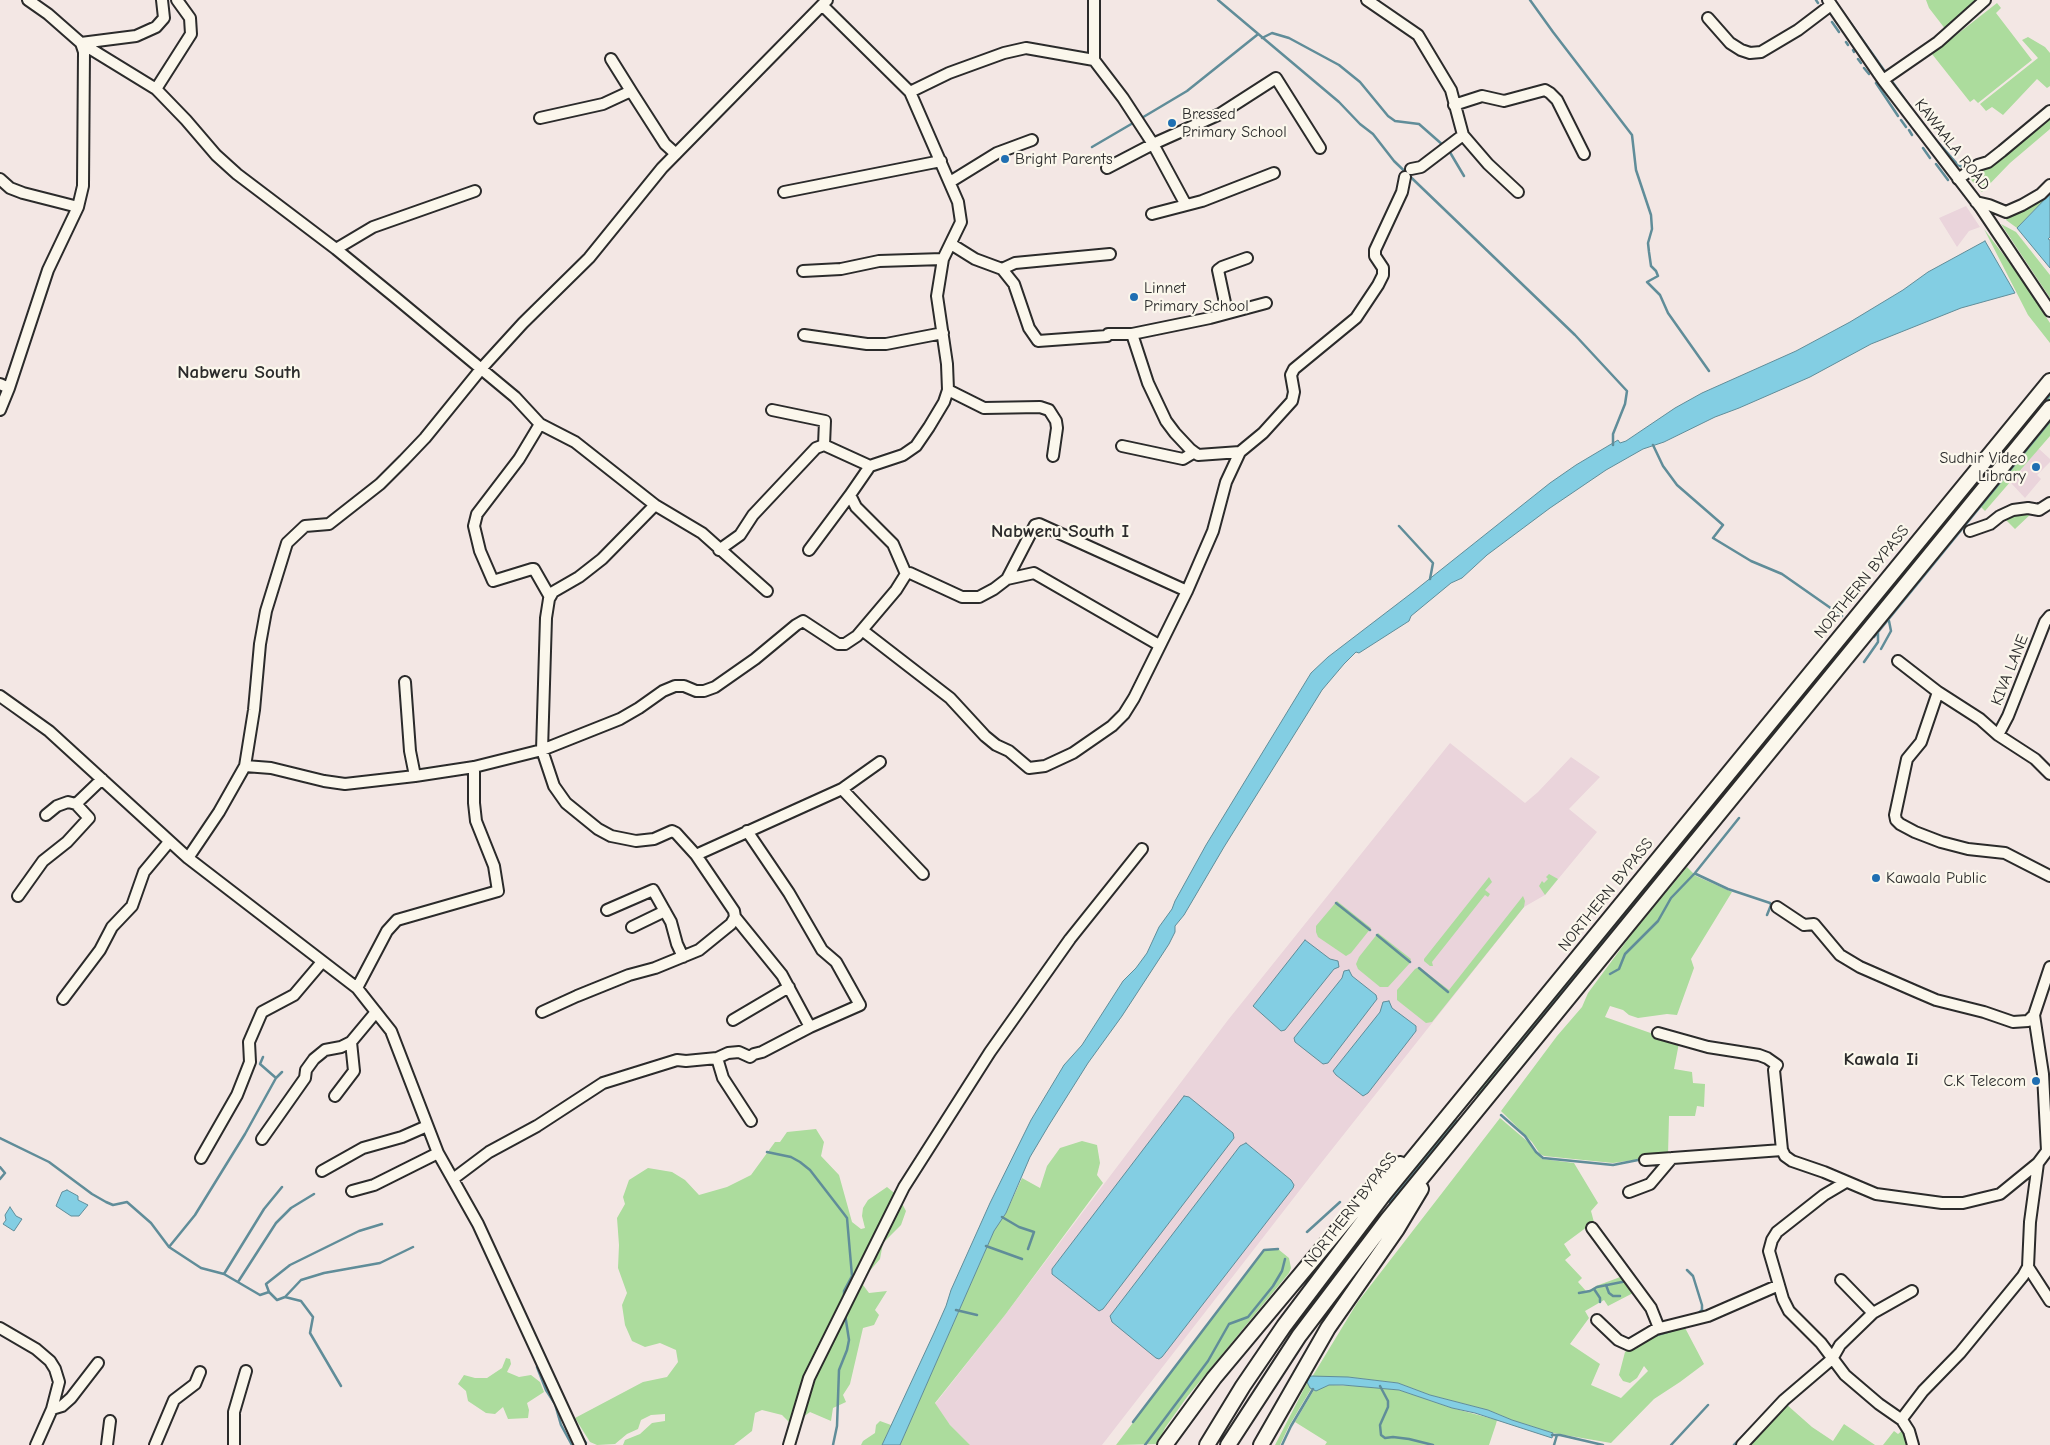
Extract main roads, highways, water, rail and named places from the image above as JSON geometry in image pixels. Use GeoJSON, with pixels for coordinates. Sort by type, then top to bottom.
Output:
{"type":"FeatureCollection","features":[{"type":"Feature","properties":{"kind":"highway","name":"NORTHERN BYPASS"},"geometry":{"type":"LineString","coordinates":[[1207,1445],[1243,1386],[1284,1326],[1428,1139],[2050,381]]}},
{"type":"Feature","properties":{"kind":"highway"},"geometry":{"type":"LineString","coordinates":[[1228,1445],[1299,1336],[1364,1250],[2050,408]]}},
{"type":"Feature","properties":{"kind":"highway"},"geometry":{"type":"LineString","coordinates":[[1165,1445],[1214,1378],[1377,1183],[1428,1139]]}},
{"type":"Feature","properties":{"kind":"highway"},"geometry":{"type":"LineString","coordinates":[[1261,1445],[1328,1328],[1397,1229],[1442,1154]]}},
{"type":"Feature","properties":{"kind":"water"},"geometry":{"type":"Polygon","coordinates":[[[2050,194],[2050,237],[2048,239],[2050,240],[2050,268],[2017,228],[2050,194]]]}},
{"type":"Feature","properties":{"kind":"water"},"geometry":{"type":"Polygon","coordinates":[[[1985,241],[2015,293],[1961,308],[1871,344],[1810,377],[1715,417],[1664,442],[1643,449],[1606,470],[1550,508],[1487,555],[1462,578],[1451,583],[1411,616],[1409,621],[1359,653],[1356,652],[1344,664],[1322,690],[1184,915],[1175,926],[1175,932],[1169,944],[1122,1016],[1088,1063],[1030,1157],[1006,1213],[994,1231],[900,1445],[882,1445],[934,1333],[990,1203],[1031,1120],[1064,1065],[1082,1045],[1123,981],[1147,953],[1159,927],[1172,909],[1206,845],[1311,673],[1328,657],[1550,483],[1576,465],[1618,440],[1620,443],[1626,441],[1675,408],[1702,393],[1796,351],[1850,322],[1903,290],[1928,272],[1985,241]]]}},
{"type":"Feature","properties":{"kind":"water"},"geometry":{"type":"Polygon","coordinates":[[[1305,940],[1330,959],[1338,961],[1339,967],[1334,969],[1285,1030],[1281,1031],[1253,1006],[1305,940]]]}},
{"type":"Feature","properties":{"kind":"water"},"geometry":{"type":"Polygon","coordinates":[[[1349,970],[1352,976],[1376,995],[1377,999],[1328,1063],[1323,1064],[1295,1042],[1294,1038],[1342,978],[1344,971],[1349,970]]]}},
{"type":"Feature","properties":{"kind":"water"},"geometry":{"type":"Polygon","coordinates":[[[1389,1001],[1392,1008],[1416,1026],[1416,1031],[1368,1093],[1363,1096],[1333,1071],[1380,1012],[1383,1002],[1389,1001]]]}},
{"type":"Feature","properties":{"kind":"water"},"geometry":{"type":"Polygon","coordinates":[[[1184,1096],[1189,1097],[1233,1133],[1234,1138],[1103,1309],[1099,1311],[1052,1274],[1052,1269],[1184,1096]]]}},
{"type":"Feature","properties":{"kind":"water"},"geometry":{"type":"Polygon","coordinates":[[[1246,1143],[1291,1180],[1294,1185],[1293,1188],[1162,1357],[1156,1358],[1112,1322],[1110,1316],[1240,1146],[1246,1143]]]}},
{"type":"Feature","properties":{"kind":"water"},"geometry":{"type":"Polygon","coordinates":[[[67,1190],[78,1196],[78,1200],[88,1205],[79,1216],[71,1216],[56,1206],[62,1192],[67,1190]]]}},
{"type":"Feature","properties":{"kind":"water"},"geometry":{"type":"Polygon","coordinates":[[[10,1207],[16,1216],[22,1219],[14,1231],[3,1224],[6,1220],[5,1215],[10,1207]]]}},
{"type":"Feature","properties":{"kind":"water"},"geometry":{"type":"Polygon","coordinates":[[[1310,1376],[1348,1377],[1398,1383],[1430,1395],[1488,1410],[1553,1433],[1552,1438],[1399,1390],[1329,1385],[1316,1391],[1310,1388],[1307,1382],[1310,1376]]]}},
{"type":"Feature","properties":{"kind":"waterway"},"geometry":{"type":"LineString","coordinates":[[1218,0],[1339,102],[1360,124],[1373,134],[1394,161],[1575,335],[1627,391],[1625,404],[1613,434],[1613,445]]}},
{"type":"Feature","properties":{"kind":"waterway"},"geometry":{"type":"LineString","coordinates":[[1530,0],[1632,135],[1636,170],[1651,215],[1652,229],[1648,243],[1651,266],[1658,276],[1647,282],[1660,295],[1668,313],[1709,371]]}},
{"type":"Feature","properties":{"kind":"waterway"},"geometry":{"type":"LineString","coordinates":[[1842,11],[1886,73]]}},
{"type":"Feature","properties":{"kind":"waterway"},"geometry":{"type":"LineString","coordinates":[[1832,22],[1839,32]]}},
{"type":"Feature","properties":{"kind":"waterway"},"geometry":{"type":"LineString","coordinates":[[1262,38],[1272,33],[1289,38],[1339,65],[1360,82],[1388,116],[1395,121],[1419,124],[1444,146]]}},
{"type":"Feature","properties":{"kind":"waterway"},"geometry":{"type":"LineString","coordinates":[[1140,119],[1187,91],[1257,35]]}},
{"type":"Feature","properties":{"kind":"waterway"},"geometry":{"type":"LineString","coordinates":[[1858,59],[1861,63]]}},
{"type":"Feature","properties":{"kind":"waterway"},"geometry":{"type":"LineString","coordinates":[[1864,68],[1869,74]]}},
{"type":"Feature","properties":{"kind":"waterway"},"geometry":{"type":"LineString","coordinates":[[1891,80],[1916,115]]}},
{"type":"Feature","properties":{"kind":"waterway"},"geometry":{"type":"LineString","coordinates":[[1876,83],[1898,116]]}},
{"type":"Feature","properties":{"kind":"waterway"},"geometry":{"type":"LineString","coordinates":[[1901,120],[1906,127]]}},
{"type":"Feature","properties":{"kind":"waterway"},"geometry":{"type":"LineString","coordinates":[[1092,147],[1133,123]]}},
{"type":"Feature","properties":{"kind":"waterway"},"geometry":{"type":"LineString","coordinates":[[1909,130],[1912,135]]}},
{"type":"Feature","properties":{"kind":"waterway"},"geometry":{"type":"LineString","coordinates":[[1929,132],[1958,165],[1965,168]]}},
{"type":"Feature","properties":{"kind":"waterway"},"geometry":{"type":"LineString","coordinates":[[1923,148],[1930,158]]}},
{"type":"Feature","properties":{"kind":"waterway"},"geometry":{"type":"LineString","coordinates":[[1448,149],[1464,176]]}},
{"type":"Feature","properties":{"kind":"waterway"},"geometry":{"type":"LineString","coordinates":[[1936,164],[1948,180]]}},
{"type":"Feature","properties":{"kind":"waterway"},"geometry":{"type":"LineString","coordinates":[[1866,619],[2050,395]]}},
{"type":"Feature","properties":{"kind":"waterway"},"geometry":{"type":"LineString","coordinates":[[1874,637],[2050,421]]}},
{"type":"Feature","properties":{"kind":"waterway"},"geometry":{"type":"LineString","coordinates":[[1653,445],[1663,466],[1677,485],[1723,525],[1713,538],[1751,561],[1782,574],[1842,616]]}},
{"type":"Feature","properties":{"kind":"waterway"},"geometry":{"type":"LineString","coordinates":[[1399,526],[1433,563],[1430,579]]}},
{"type":"Feature","properties":{"kind":"waterway"},"geometry":{"type":"LineString","coordinates":[[1881,649],[1891,631],[1889,621]]}},
{"type":"Feature","properties":{"kind":"waterway"},"geometry":{"type":"LineString","coordinates":[[1478,1096],[1857,629]]}},
{"type":"Feature","properties":{"kind":"waterway"},"geometry":{"type":"LineString","coordinates":[[1864,662],[1878,642],[1878,633]]}},
{"type":"Feature","properties":{"kind":"waterway"},"geometry":{"type":"LineString","coordinates":[[1610,974],[1619,969],[1625,954],[1658,921],[1671,898],[1695,873],[1739,818]]}},
{"type":"Feature","properties":{"kind":"waterway"},"geometry":{"type":"LineString","coordinates":[[1696,874],[1728,889],[1770,903],[1767,915]]}},
{"type":"Feature","properties":{"kind":"waterway"},"geometry":{"type":"LineString","coordinates":[[1336,903],[1370,930]]}},
{"type":"Feature","properties":{"kind":"waterway"},"geometry":{"type":"LineString","coordinates":[[1377,935],[1410,962]]}},
{"type":"Feature","properties":{"kind":"waterway"},"geometry":{"type":"LineString","coordinates":[[1419,968],[1448,992]]}},
{"type":"Feature","properties":{"kind":"waterway"},"geometry":{"type":"LineString","coordinates":[[263,1057],[260,1064],[276,1078]]}},
{"type":"Feature","properties":{"kind":"waterway"},"geometry":{"type":"LineString","coordinates":[[169,1247],[195,1215],[245,1134],[276,1078],[282,1072]]}},
{"type":"Feature","properties":{"kind":"waterway"},"geometry":{"type":"LineString","coordinates":[[1501,1115],[1525,1136],[1536,1152],[1543,1158],[1613,1165],[1643,1159]]}},
{"type":"Feature","properties":{"kind":"waterway"},"geometry":{"type":"LineString","coordinates":[[1390,1202],[1457,1121]]}},
{"type":"Feature","properties":{"kind":"waterway"},"geometry":{"type":"LineString","coordinates":[[0,1138],[49,1162],[106,1202],[113,1205],[127,1202],[151,1223],[169,1247],[201,1268],[224,1274],[260,1295],[269,1292],[277,1300],[285,1297],[301,1301],[313,1317],[310,1333],[341,1386]]}},
{"type":"Feature","properties":{"kind":"waterway"},"geometry":{"type":"LineString","coordinates":[[767,1152],[791,1157],[810,1170],[847,1218],[852,1276],[844,1291],[844,1298]]}},
{"type":"Feature","properties":{"kind":"waterway"},"geometry":{"type":"LineString","coordinates":[[0,1167],[5,1173],[0,1179]]}},
{"type":"Feature","properties":{"kind":"waterway"},"geometry":{"type":"LineString","coordinates":[[224,1274],[264,1209],[282,1187]]}},
{"type":"Feature","properties":{"kind":"waterway"},"geometry":{"type":"LineString","coordinates":[[238,1282],[276,1223],[291,1208],[314,1194]]}},
{"type":"Feature","properties":{"kind":"waterway"},"geometry":{"type":"LineString","coordinates":[[1307,1232],[1340,1202]]}},
{"type":"Feature","properties":{"kind":"waterway"},"geometry":{"type":"LineString","coordinates":[[1002,1217],[1019,1227],[1034,1232],[1028,1249]]}},
{"type":"Feature","properties":{"kind":"waterway"},"geometry":{"type":"LineString","coordinates":[[269,1292],[266,1284],[290,1265],[359,1231],[382,1224]]}},
{"type":"Feature","properties":{"kind":"waterway"},"geometry":{"type":"LineString","coordinates":[[986,1246],[1022,1259]]}},
{"type":"Feature","properties":{"kind":"waterway"},"geometry":{"type":"LineString","coordinates":[[285,1297],[301,1280],[324,1273],[380,1263],[413,1247]]}},
{"type":"Feature","properties":{"kind":"waterway"},"geometry":{"type":"LineString","coordinates":[[1133,1422],[1264,1250],[1278,1249]]}},
{"type":"Feature","properties":{"kind":"waterway"},"geometry":{"type":"LineString","coordinates":[[1145,1445],[1208,1361],[1229,1324],[1248,1317],[1273,1286],[1282,1271],[1285,1259]]}},
{"type":"Feature","properties":{"kind":"waterway"},"geometry":{"type":"LineString","coordinates":[[1687,1270],[1693,1276],[1702,1305],[1702,1310],[1697,1314]]}},
{"type":"Feature","properties":{"kind":"waterway"},"geometry":{"type":"LineString","coordinates":[[1579,1293],[1627,1281]]}},
{"type":"Feature","properties":{"kind":"waterway"},"geometry":{"type":"LineString","coordinates":[[1606,1285],[1609,1293],[1613,1296],[1620,1296]]}},
{"type":"Feature","properties":{"kind":"waterway"},"geometry":{"type":"LineString","coordinates":[[1594,1289],[1600,1298],[1600,1302]]}},
{"type":"Feature","properties":{"kind":"waterway"},"geometry":{"type":"LineString","coordinates":[[956,1310],[977,1315]]}},
{"type":"Feature","properties":{"kind":"waterway"},"geometry":{"type":"LineString","coordinates":[[833,1445],[837,1426],[839,1370],[849,1340],[845,1314]]}},
{"type":"Feature","properties":{"kind":"waterway"},"geometry":{"type":"LineString","coordinates":[[1654,1336],[1677,1329]]}},
{"type":"Feature","properties":{"kind":"waterway"},"geometry":{"type":"LineString","coordinates":[[535,1337],[559,1388]]}},
{"type":"Feature","properties":{"kind":"waterway"},"geometry":{"type":"LineString","coordinates":[[1640,1344],[1647,1340]]}},
{"type":"Feature","properties":{"kind":"waterway"},"geometry":{"type":"LineString","coordinates":[[537,1367],[546,1390],[555,1404],[561,1425],[572,1445]]}},
{"type":"Feature","properties":{"kind":"waterway"},"geometry":{"type":"LineString","coordinates":[[1380,1386],[1388,1401],[1388,1407],[1380,1425],[1381,1435],[1385,1438],[1409,1439],[1433,1445]]}},
{"type":"Feature","properties":{"kind":"waterway"},"geometry":{"type":"LineString","coordinates":[[1282,1445],[1313,1389]]}},
{"type":"Feature","properties":{"kind":"waterway"},"geometry":{"type":"LineString","coordinates":[[561,1393],[567,1406]]}},
{"type":"Feature","properties":{"kind":"waterway"},"geometry":{"type":"LineString","coordinates":[[1671,1445],[1708,1405]]}},
{"type":"Feature","properties":{"kind":"waterway"},"geometry":{"type":"LineString","coordinates":[[1734,1445],[1750,1429]]}},
{"type":"Feature","properties":{"kind":"waterway"},"geometry":{"type":"LineString","coordinates":[[580,1434],[586,1443]]}},
{"type":"Feature","properties":{"kind":"waterway"},"geometry":{"type":"LineString","coordinates":[[1552,1435],[1560,1435],[1603,1445]]}},
{"type":"Feature","properties":{"kind":"waterway"},"geometry":{"type":"LineString","coordinates":[[1554,1445],[1557,1435]]}},
{"type":"Feature","properties":{"kind":"place","name":"Bressed Primary School"},"geometry":{"type":"Point","coordinates":[1172,123]}},
{"type":"Feature","properties":{"kind":"place","name":"Bright Parents"},"geometry":{"type":"Point","coordinates":[1005,159]}},
{"type":"Feature","properties":{"kind":"place","name":"Linnet Primary School"},"geometry":{"type":"Point","coordinates":[1134,297]}},
{"type":"Feature","properties":{"kind":"place","name":"Sudhir Video Library"},"geometry":{"type":"Point","coordinates":[2036,467]}},
{"type":"Feature","properties":{"kind":"place","name":"Kawaala Public"},"geometry":{"type":"Point","coordinates":[1876,878]}},
{"type":"Feature","properties":{"kind":"place","name":"C.K Telecom"},"geometry":{"type":"Point","coordinates":[2036,1081]}},
{"type":"Feature","properties":{"kind":"district","name":"Nabweru South"},"geometry":{"type":"Point","coordinates":[239,373]}},
{"type":"Feature","properties":{"kind":"district","name":"Nabweru South I"},"geometry":{"type":"Point","coordinates":[1060,532]}},
{"type":"Feature","properties":{"kind":"district","name":"Kawala Ii"},"geometry":{"type":"Point","coordinates":[1881,1060]}}]}
